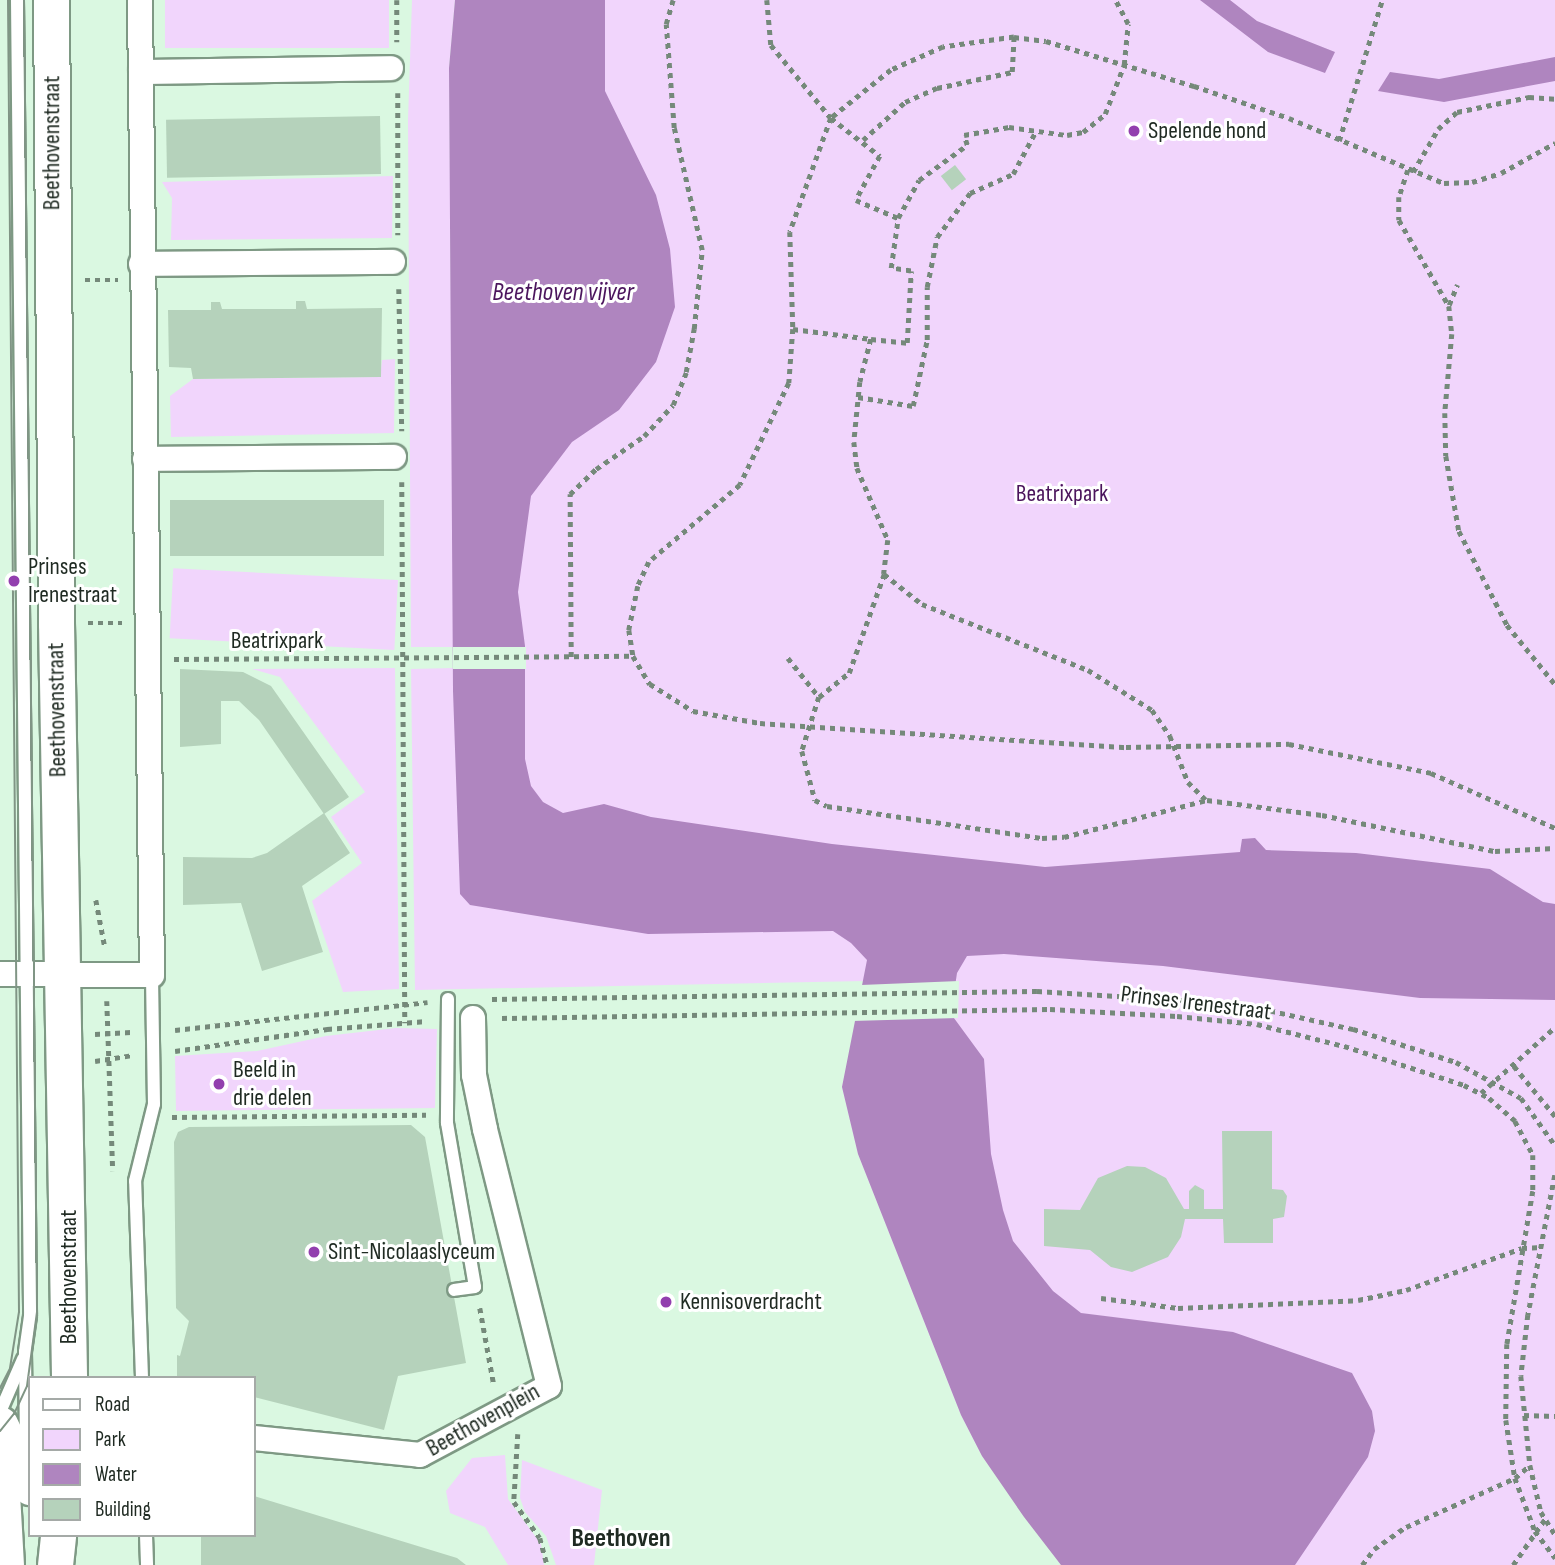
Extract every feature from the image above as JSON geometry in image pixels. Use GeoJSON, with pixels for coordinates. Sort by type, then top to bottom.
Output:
{"type":"FeatureCollection","features":[{"type":"Feature","properties":{"kind":"main road","name":"Beethovenstraat"},"geometry":{"type":"LineString","coordinates":[[51,0],[61,974],[69,1376]]}},
{"type":"Feature","properties":{"kind":"main road"},"geometry":{"type":"LineString","coordinates":[[0,1424],[21,1475]]}},
{"type":"Feature","properties":{"kind":"main road","name":"Beethovenstraat"},"geometry":{"type":"LineString","coordinates":[[6,1565],[2,1520],[21,1475]]}},
{"type":"Feature","properties":{"kind":"street"},"geometry":{"type":"LineString","coordinates":[[0,974],[152,975],[141,264],[140,0]]}},
{"type":"Feature","properties":{"kind":"street"},"geometry":{"type":"LineString","coordinates":[[141,72],[395,68]]}},
{"type":"Feature","properties":{"kind":"street"},"geometry":{"type":"LineString","coordinates":[[141,264],[396,262]]}},
{"type":"Feature","properties":{"kind":"street"},"geometry":{"type":"LineString","coordinates":[[145,459],[399,457]]}},
{"type":"Feature","properties":{"kind":"street","name":"Beethovenplein"},"geometry":{"type":"LineString","coordinates":[[256,1438],[419,1455],[549,1386],[482,1115],[474,1074],[473,1018]]}},
{"type":"Feature","properties":{"kind":"lane","name":"Beethovenstraat"},"geometry":{"type":"LineString","coordinates":[[17,0],[30,1316],[25,1352],[21,1475]]}},
{"type":"Feature","properties":{"kind":"lane"},"geometry":{"type":"LineString","coordinates":[[142,1376],[135,1181],[150,1118],[152,975]]}},
{"type":"Feature","properties":{"kind":"lane"},"geometry":{"type":"LineString","coordinates":[[448,999],[447,1114],[475,1287],[454,1290]]}},
{"type":"Feature","properties":{"kind":"lane","name":"Beethovenstraat"},"geometry":{"type":"LineString","coordinates":[[0,1412],[25,1352]]}},
{"type":"Feature","properties":{"kind":"lane"},"geometry":{"type":"LineString","coordinates":[[146,1537],[147,1565]]}},
{"type":"Feature","properties":{"kind":"path"},"geometry":{"type":"LineString","coordinates":[[397,0],[396,262],[405,659],[405,1023]]}},
{"type":"Feature","properties":{"kind":"path"},"geometry":{"type":"LineString","coordinates":[[570,657],[570,494],[596,468],[644,436],[673,405],[686,372],[694,329],[702,250],[674,128],[666,24],[673,0]]}},
{"type":"Feature","properties":{"kind":"path"},"geometry":{"type":"LineString","coordinates":[[767,0],[771,45],[831,118],[880,156],[856,200],[898,218]]}},
{"type":"Feature","properties":{"kind":"path"},"geometry":{"type":"LineString","coordinates":[[793,329],[907,344],[911,271],[891,268],[898,218],[919,180],[967,145],[964,135],[994,128],[1067,135],[1097,123],[1105,114],[1124,65],[1128,24],[1115,0]]}},
{"type":"Feature","properties":{"kind":"path"},"geometry":{"type":"LineString","coordinates":[[1339,141],[1382,0]]}},
{"type":"Feature","properties":{"kind":"path"},"geometry":{"type":"LineString","coordinates":[[863,141],[905,102],[947,85],[1012,72],[1014,37]]}},
{"type":"Feature","properties":{"kind":"path"},"geometry":{"type":"LineString","coordinates":[[1555,143],[1501,173],[1472,182],[1444,183],[1289,118],[1046,41],[1014,37],[943,47],[891,70],[831,118],[790,232],[793,329],[789,383],[740,485],[649,562],[629,630],[633,656],[650,684],[693,711],[808,726],[1126,747],[1174,744],[1289,744],[1431,773],[1555,828]]}},
{"type":"Feature","properties":{"kind":"path"},"geometry":{"type":"LineString","coordinates":[[1555,99],[1529,97],[1457,112],[1438,129],[1411,171],[1399,197],[1399,220],[1449,306],[1452,334],[1446,446],[1459,531],[1507,625],[1555,684]]}},
{"type":"Feature","properties":{"kind":"path"},"geometry":{"type":"LineString","coordinates":[[858,397],[913,407],[927,340],[927,287],[937,237],[970,193],[1013,174],[1036,131]]}},
{"type":"Feature","properties":{"kind":"path"},"geometry":{"type":"LineString","coordinates":[[1449,306],[1457,285]]}},
{"type":"Feature","properties":{"kind":"path"},"geometry":{"type":"LineString","coordinates":[[871,340],[858,397],[856,468],[888,540],[884,574],[849,673],[819,697],[808,726],[802,751],[806,777],[816,800],[827,806],[1042,838],[1077,834],[1207,800],[1322,816],[1495,851],[1555,848]]}},
{"type":"Feature","properties":{"kind":"path"},"geometry":{"type":"LineString","coordinates":[[884,574],[922,604],[1088,670],[1152,710],[1174,744],[1188,782],[1207,800]]}},
{"type":"Feature","properties":{"kind":"path","name":"Beatrixpark"},"geometry":{"type":"LineString","coordinates":[[148,659],[633,656]]}},
{"type":"Feature","properties":{"kind":"path"},"geometry":{"type":"LineString","coordinates":[[788,658],[819,697]]}},
{"type":"Feature","properties":{"kind":"path","name":"Prinses Irenestraat"},"geometry":{"type":"LineString","coordinates":[[839,997],[1112,992],[1241,1004],[1353,1029],[1492,1079],[1521,1098],[1555,1144]]}},
{"type":"Feature","properties":{"kind":"path"},"geometry":{"type":"LineString","coordinates":[[833,1016],[1050,1009],[1257,1024],[1344,1046],[1481,1093],[1515,1121],[1533,1155],[1533,1191],[1507,1344],[1506,1420],[1515,1478],[1535,1531],[1555,1558]]}},
{"type":"Feature","properties":{"kind":"path"},"geometry":{"type":"LineString","coordinates":[[1481,1093],[1492,1079],[1514,1066],[1555,1027]]}},
{"type":"Feature","properties":{"kind":"path"},"geometry":{"type":"LineString","coordinates":[[108,1033],[109,1061]]}},
{"type":"Feature","properties":{"kind":"path"},"geometry":{"type":"LineString","coordinates":[[1514,1066],[1555,1116]]}},
{"type":"Feature","properties":{"kind":"path"},"geometry":{"type":"LineString","coordinates":[[150,1118],[447,1114]]}},
{"type":"Feature","properties":{"kind":"path"},"geometry":{"type":"LineString","coordinates":[[1555,1175],[1521,1376],[1530,1465],[1545,1519],[1555,1534]]}},
{"type":"Feature","properties":{"kind":"path"},"geometry":{"type":"LineString","coordinates":[[1101,1298],[1178,1308],[1359,1300],[1406,1290],[1522,1248],[1541,1247]]}},
{"type":"Feature","properties":{"kind":"path"},"geometry":{"type":"LineString","coordinates":[[480,1310],[499,1413]]}},
{"type":"Feature","properties":{"kind":"path"},"geometry":{"type":"LineString","coordinates":[[525,1399],[514,1460],[514,1502],[540,1538],[547,1565]]}},
{"type":"Feature","properties":{"kind":"path"},"geometry":{"type":"LineString","coordinates":[[1524,1415],[1555,1416]]}},
{"type":"Feature","properties":{"kind":"path"},"geometry":{"type":"LineString","coordinates":[[1362,1565],[1374,1549],[1406,1527],[1515,1478],[1530,1465]]}},
{"type":"Feature","properties":{"kind":"path"},"geometry":{"type":"LineString","coordinates":[[1513,1565],[1545,1519]]}},
{"type":"Feature","properties":{"kind":"green space"},"geometry":{"type":"Polygon","coordinates":[[[165,0],[389,0],[389,48],[165,48],[165,0]]]}},
{"type":"Feature","properties":{"kind":"green space"},"geometry":{"type":"Polygon","coordinates":[[[412,0],[455,0],[449,68],[454,647],[411,647],[408,120],[412,0]]]}},
{"type":"Feature","properties":{"kind":"green space","name":"Beatrixpark"},"geometry":{"type":"Polygon","coordinates":[[[495,0],[1555,0],[1555,1565],[1061,1565],[982,1456],[961,1415],[858,1154],[842,1087],[865,981],[415,990],[411,669],[455,668],[453,691],[492,887],[495,0]]]}},
{"type":"Feature","properties":{"kind":"green space"},"geometry":{"type":"Polygon","coordinates":[[[393,176],[392,238],[171,240],[172,198],[162,182],[393,176]]]}},
{"type":"Feature","properties":{"kind":"green space"},"geometry":{"type":"Polygon","coordinates":[[[395,359],[394,433],[171,437],[170,396],[193,379],[380,377],[382,360],[395,359]]]}},
{"type":"Feature","properties":{"kind":"green space"},"geometry":{"type":"Polygon","coordinates":[[[173,568],[398,580],[394,650],[170,638],[173,568]]]}},
{"type":"Feature","properties":{"kind":"green space"},"geometry":{"type":"Polygon","coordinates":[[[395,668],[399,989],[343,992],[312,901],[362,863],[331,817],[365,792],[280,677],[252,669],[395,668]]]}},
{"type":"Feature","properties":{"kind":"green space"},"geometry":{"type":"Polygon","coordinates":[[[396,1028],[437,1029],[435,1108],[176,1111],[175,1056],[257,1051],[326,1036],[396,1028]]]}},
{"type":"Feature","properties":{"kind":"green space"},"geometry":{"type":"Polygon","coordinates":[[[505,1455],[508,1499],[541,1544],[544,1565],[508,1565],[485,1527],[450,1513],[446,1491],[472,1458],[505,1455]]]}},
{"type":"Feature","properties":{"kind":"green space"},"geometry":{"type":"Polygon","coordinates":[[[522,1460],[602,1490],[594,1565],[556,1565],[546,1536],[525,1512],[520,1498],[522,1460]]]}},
{"type":"Feature","properties":{"kind":"water","name":"Beethoven vijver"},"geometry":{"type":"Polygon","coordinates":[[[455,0],[605,0],[605,91],[656,195],[670,249],[675,307],[656,362],[619,410],[572,442],[531,496],[518,592],[525,646],[525,759],[531,786],[543,802],[563,813],[604,804],[651,817],[832,844],[1045,867],[1240,852],[1242,839],[1255,838],[1266,850],[1356,853],[1490,869],[1543,902],[1555,904],[1555,1000],[1420,998],[1163,966],[1004,954],[967,956],[957,973],[951,1014],[984,1059],[991,1154],[1003,1210],[1013,1241],[1053,1291],[1081,1313],[1233,1332],[1352,1373],[1372,1411],[1375,1431],[1368,1457],[1295,1565],[1061,1565],[1024,1517],[982,1456],[961,1415],[858,1154],[842,1087],[867,960],[851,943],[833,931],[648,934],[470,905],[460,894],[453,691],[449,68],[455,0]]]}},
{"type":"Feature","properties":{"kind":"water"},"geometry":{"type":"Polygon","coordinates":[[[1200,0],[1230,0],[1257,21],[1335,52],[1325,73],[1268,52],[1200,0]]]}},
{"type":"Feature","properties":{"kind":"water"},"geometry":{"type":"Polygon","coordinates":[[[1555,57],[1555,81],[1444,102],[1378,91],[1390,72],[1439,79],[1555,57]]]}},
{"type":"Feature","properties":{"kind":"pier"},"geometry":{"type":"Polygon","coordinates":[[[453,647],[526,647],[526,669],[453,669],[453,647]]]}},
{"type":"Feature","properties":{"kind":"pier"},"geometry":{"type":"Polygon","coordinates":[[[959,981],[958,1018],[852,1021],[861,985],[959,981]]]}},
{"type":"Feature","properties":{"kind":"building"},"geometry":{"type":"Polygon","coordinates":[[[380,116],[381,174],[167,178],[166,120],[380,116]]]}},
{"type":"Feature","properties":{"kind":"building"},"geometry":{"type":"Polygon","coordinates":[[[955,165],[966,179],[952,190],[941,176],[955,165]]]}},
{"type":"Feature","properties":{"kind":"building"},"geometry":{"type":"Polygon","coordinates":[[[296,301],[305,301],[307,309],[382,308],[381,377],[193,379],[191,368],[169,367],[168,310],[211,310],[211,302],[220,302],[222,309],[296,309],[296,301]]]}},
{"type":"Feature","properties":{"kind":"building"},"geometry":{"type":"Polygon","coordinates":[[[170,500],[384,500],[384,556],[170,556],[170,500]]]}},
{"type":"Feature","properties":{"kind":"building"},"geometry":{"type":"Polygon","coordinates":[[[180,669],[243,672],[271,686],[349,797],[324,814],[259,720],[239,701],[221,701],[221,744],[180,747],[180,669]]]}},
{"type":"Feature","properties":{"kind":"building"},"geometry":{"type":"Polygon","coordinates":[[[324,813],[350,853],[302,886],[323,952],[262,971],[241,903],[183,905],[183,857],[252,858],[267,853],[324,813]]]}},
{"type":"Feature","properties":{"kind":"building","name":"Sint-Nicolaaslyceum"},"geometry":{"type":"Polygon","coordinates":[[[411,1125],[425,1137],[466,1363],[398,1376],[384,1430],[256,1398],[256,1376],[177,1376],[177,1355],[180,1356],[189,1321],[176,1308],[174,1142],[178,1132],[189,1127],[411,1125]]]}},
{"type":"Feature","properties":{"kind":"building"},"geometry":{"type":"Polygon","coordinates":[[[1222,1131],[1272,1131],[1272,1189],[1283,1190],[1287,1196],[1284,1217],[1273,1219],[1273,1243],[1224,1243],[1223,1219],[1185,1219],[1181,1237],[1168,1257],[1132,1272],[1111,1267],[1090,1250],[1044,1246],[1044,1209],[1080,1210],[1098,1178],[1127,1166],[1145,1167],[1166,1178],[1184,1209],[1189,1209],[1189,1191],[1195,1185],[1204,1190],[1204,1209],[1223,1209],[1222,1131]]]}},
{"type":"Feature","properties":{"kind":"building"},"geometry":{"type":"Polygon","coordinates":[[[256,1497],[457,1558],[466,1565],[201,1565],[201,1537],[256,1537],[256,1497]]]}},
{"type":"Feature","properties":{"kind":"tram line"},"geometry":{"type":"LineString","coordinates":[[0,1388],[10,1368],[19,1312],[8,0]]}},
{"type":"Feature","properties":{"kind":"tram line"},"geometry":{"type":"LineString","coordinates":[[24,0],[37,1312],[28,1376]]}},
{"type":"Feature","properties":{"kind":"tram line"},"geometry":{"type":"LineString","coordinates":[[0,1431],[14,1414],[28,1379]]}},
{"type":"Feature","properties":{"kind":"place","name":"Spelende hond"},"geometry":{"type":"Point","coordinates":[1134,131]}},
{"type":"Feature","properties":{"kind":"place","name":"Prinses Irenestraat"},"geometry":{"type":"Point","coordinates":[14,581]}},
{"type":"Feature","properties":{"kind":"place","name":"Beeld in drie delen"},"geometry":{"type":"Point","coordinates":[219,1084]}},
{"type":"Feature","properties":{"kind":"place","name":"Sint-Nicolaaslyceum"},"geometry":{"type":"Point","coordinates":[314,1252]}},
{"type":"Feature","properties":{"kind":"place","name":"Kennisoverdracht"},"geometry":{"type":"Point","coordinates":[666,1302]}},
{"type":"Feature","properties":{"kind":"district","name":"Beethoven"},"geometry":{"type":"Point","coordinates":[621,1539]}}]}
